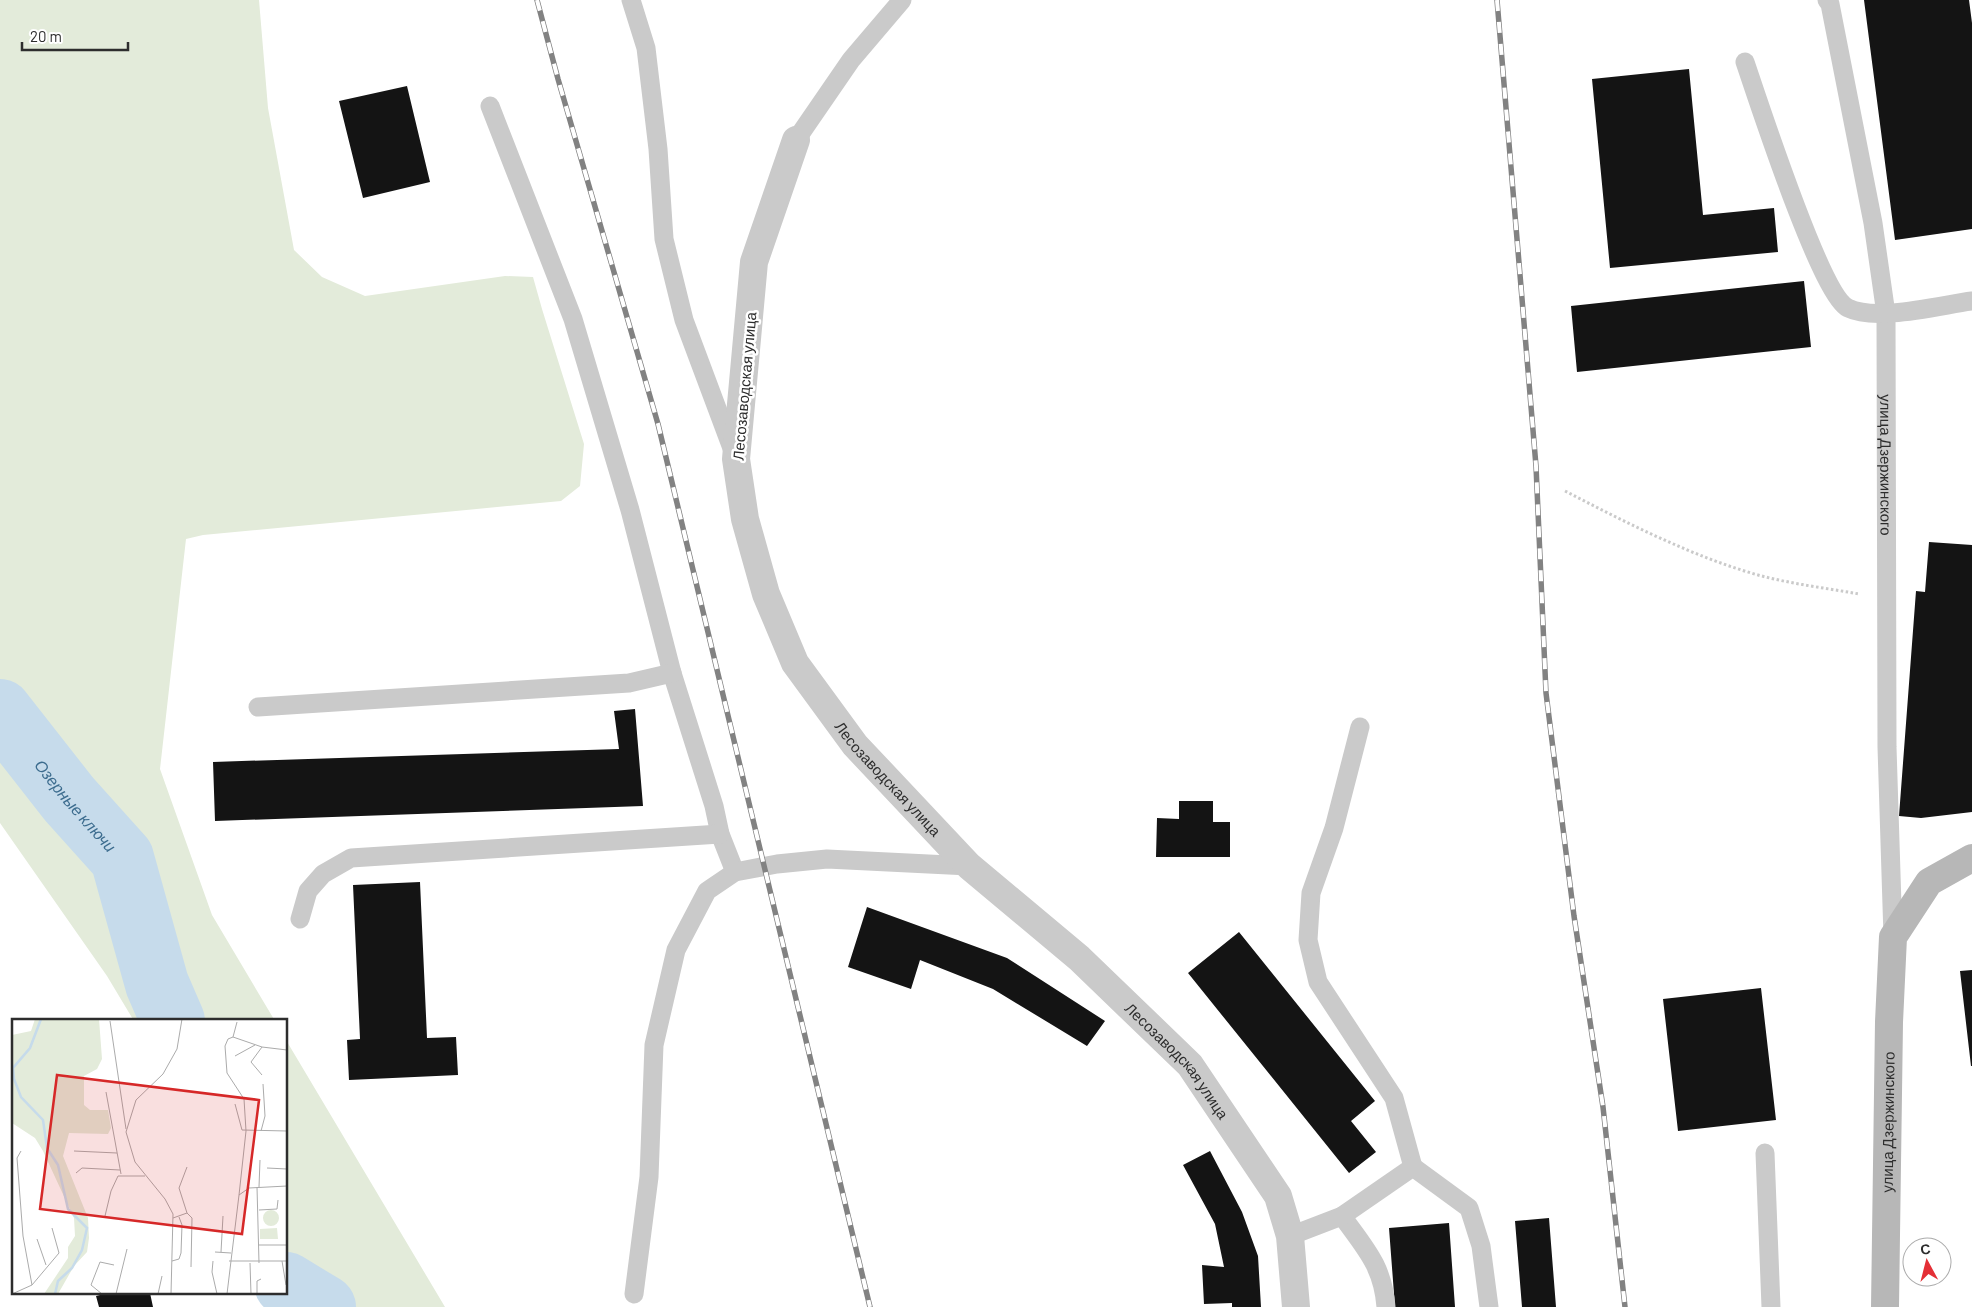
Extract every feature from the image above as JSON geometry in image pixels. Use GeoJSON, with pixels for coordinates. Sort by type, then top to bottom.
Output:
{"type":"FeatureCollection","features":[{"type":"Feature","properties":{"kind":"street","name":"Лесозаводская улица"},"geometry":{"type":"LineString","coordinates":[[796,140],[754,262],[736,460],[745,519],[766,594],[795,663],[854,745],[969,866],[1079,958],[1190,1065],[1278,1196],[1290,1236],[1296,1307]]}},
{"type":"Feature","properties":{"kind":"street"},"geometry":{"type":"LineString","coordinates":[[1893,937],[1929,882],[1972,858]]}},
{"type":"Feature","properties":{"kind":"street","name":"улица Дзержинского"},"geometry":{"type":"LineString","coordinates":[[1885,1307],[1889,1022],[1893,937]]}},
{"type":"Feature","properties":{"kind":"lane"},"geometry":{"type":"LineString","coordinates":[[631,0],[646,48],[658,149],[664,239],[684,320],[736,460]]}},
{"type":"Feature","properties":{"kind":"lane"},"geometry":{"type":"LineString","coordinates":[[796,140],[851,60],[902,0]]}},
{"type":"Feature","properties":{"kind":"lane","name":"улица Дзержинского"},"geometry":{"type":"LineString","coordinates":[[1827,0],[1830,4],[1873,223],[1886,314],[1887,747],[1893,937]]}},
{"type":"Feature","properties":{"kind":"lane"},"geometry":{"type":"LineString","coordinates":[[1745,62],[1808,238],[1832,290],[1846,308],[1859,312],[1886,314],[1972,300]]}},
{"type":"Feature","properties":{"kind":"lane"},"geometry":{"type":"LineString","coordinates":[[490,106],[573,318],[630,510],[672,673],[714,806],[720,834],[735,872]]}},
{"type":"Feature","properties":{"kind":"lane"},"geometry":{"type":"LineString","coordinates":[[258,707],[629,683],[672,673]]}},
{"type":"Feature","properties":{"kind":"lane"},"geometry":{"type":"LineString","coordinates":[[1360,726],[1334,828],[1311,893],[1308,940],[1318,982],[1394,1098],[1414,1167],[1469,1208],[1481,1246],[1489,1307]]}},
{"type":"Feature","properties":{"kind":"lane"},"geometry":{"type":"LineString","coordinates":[[300,919],[308,891],[323,874],[351,858],[720,834]]}},
{"type":"Feature","properties":{"kind":"lane"},"geometry":{"type":"LineString","coordinates":[[634,1294],[649,1176],[654,1045],[676,950],[707,892],[735,872],[777,864],[827,859],[969,866]]}},
{"type":"Feature","properties":{"kind":"lane"},"geometry":{"type":"LineString","coordinates":[[1765,1153],[1771,1307]]}},
{"type":"Feature","properties":{"kind":"lane"},"geometry":{"type":"LineString","coordinates":[[1290,1236],[1342,1216],[1414,1167]]}},
{"type":"Feature","properties":{"kind":"lane"},"geometry":{"type":"LineString","coordinates":[[1342,1216],[1374,1261],[1384,1290],[1386,1307]]}},
{"type":"Feature","properties":{"kind":"path"},"geometry":{"type":"LineString","coordinates":[[1565,491],[1646,531],[1700,554],[1758,575],[1887,600]]}},
{"type":"Feature","properties":{"kind":"green space"},"geometry":{"type":"Polygon","coordinates":[[[0,0],[259,0],[268,108],[294,250],[322,277],[365,296],[505,276],[533,277],[584,444],[580,486],[561,501],[203,535],[186,539],[160,769],[212,915],[274,1019],[133,1019],[107,976],[0,823],[0,0]]]}},
{"type":"Feature","properties":{"kind":"green space"},"geometry":{"type":"Polygon","coordinates":[[[288,1043],[445,1307],[293,1307],[283,1294],[288,1294],[288,1043]]]}},
{"type":"Feature","properties":{"kind":"building"},"geometry":{"type":"Polygon","coordinates":[[[1864,0],[1969,0],[1972,23],[1972,229],[1895,240],[1864,0]]]}},
{"type":"Feature","properties":{"kind":"building"},"geometry":{"type":"Polygon","coordinates":[[[1689,69],[1703,215],[1774,208],[1778,252],[1610,268],[1592,79],[1689,69]]]}},
{"type":"Feature","properties":{"kind":"building"},"geometry":{"type":"Polygon","coordinates":[[[407,86],[430,182],[363,198],[339,101],[407,86]]]}},
{"type":"Feature","properties":{"kind":"building"},"geometry":{"type":"Polygon","coordinates":[[[1804,281],[1811,347],[1577,372],[1571,306],[1804,281]]]}},
{"type":"Feature","properties":{"kind":"building"},"geometry":{"type":"Polygon","coordinates":[[[1929,542],[1972,545],[1972,812],[1921,818],[1899,816],[1916,591],[1925,592],[1929,542]]]}},
{"type":"Feature","properties":{"kind":"building"},"geometry":{"type":"Polygon","coordinates":[[[635,709],[643,806],[215,821],[213,762],[619,749],[614,711],[635,709]]]}},
{"type":"Feature","properties":{"kind":"building"},"geometry":{"type":"Polygon","coordinates":[[[1179,801],[1213,801],[1213,822],[1230,822],[1230,857],[1156,857],[1157,818],[1179,819],[1179,801]]]}},
{"type":"Feature","properties":{"kind":"building"},"geometry":{"type":"Polygon","coordinates":[[[420,882],[427,1038],[456,1037],[458,1075],[349,1080],[347,1040],[360,1039],[353,885],[420,882]]]}},
{"type":"Feature","properties":{"kind":"building"},"geometry":{"type":"Polygon","coordinates":[[[867,907],[1007,958],[1105,1021],[1087,1046],[993,989],[920,960],[911,989],[848,967],[867,907]]]}},
{"type":"Feature","properties":{"kind":"building"},"geometry":{"type":"Polygon","coordinates":[[[1239,932],[1375,1101],[1351,1121],[1376,1152],[1349,1173],[1188,973],[1239,932]]]}},
{"type":"Feature","properties":{"kind":"building"},"geometry":{"type":"Polygon","coordinates":[[[1972,970],[1972,1066],[1971,1066],[1960,971],[1972,970]]]}},
{"type":"Feature","properties":{"kind":"building"},"geometry":{"type":"Polygon","coordinates":[[[1761,988],[1776,1120],[1678,1131],[1663,999],[1761,988]]]}},
{"type":"Feature","properties":{"kind":"building"},"geometry":{"type":"Polygon","coordinates":[[[1210,1151],[1242,1212],[1258,1256],[1261,1307],[1232,1307],[1232,1303],[1204,1304],[1202,1265],[1224,1267],[1215,1224],[1183,1165],[1210,1151]]]}},
{"type":"Feature","properties":{"kind":"building"},"geometry":{"type":"Polygon","coordinates":[[[1549,1218],[1556,1307],[1522,1307],[1515,1221],[1549,1218]]]}},
{"type":"Feature","properties":{"kind":"building"},"geometry":{"type":"Polygon","coordinates":[[[1449,1223],[1455,1307],[1395,1307],[1389,1228],[1449,1223]]]}},
{"type":"Feature","properties":{"kind":"building"},"geometry":{"type":"Polygon","coordinates":[[[104,1294],[150,1294],[153,1307],[99,1307],[96,1296],[104,1294]]]}},
{"type":"Feature","properties":{"kind":"waterway","name":"Озерные ключи"},"geometry":{"type":"LineString","coordinates":[[0,711],[69,799],[122,858],[157,984],[172,1019]]}},
{"type":"Feature","properties":{"kind":"waterway","name":"Озерные ключи"},"geometry":{"type":"LineString","coordinates":[[288,1285],[324,1307]]}},
{"type":"Feature","properties":{"kind":"railway"},"geometry":{"type":"LineString","coordinates":[[537,0],[658,424],[870,1307]]}},
{"type":"Feature","properties":{"kind":"railway"},"geometry":{"type":"LineString","coordinates":[[1497,0],[1536,466],[1546,693],[1574,916],[1603,1107],[1625,1307]]}}]}
